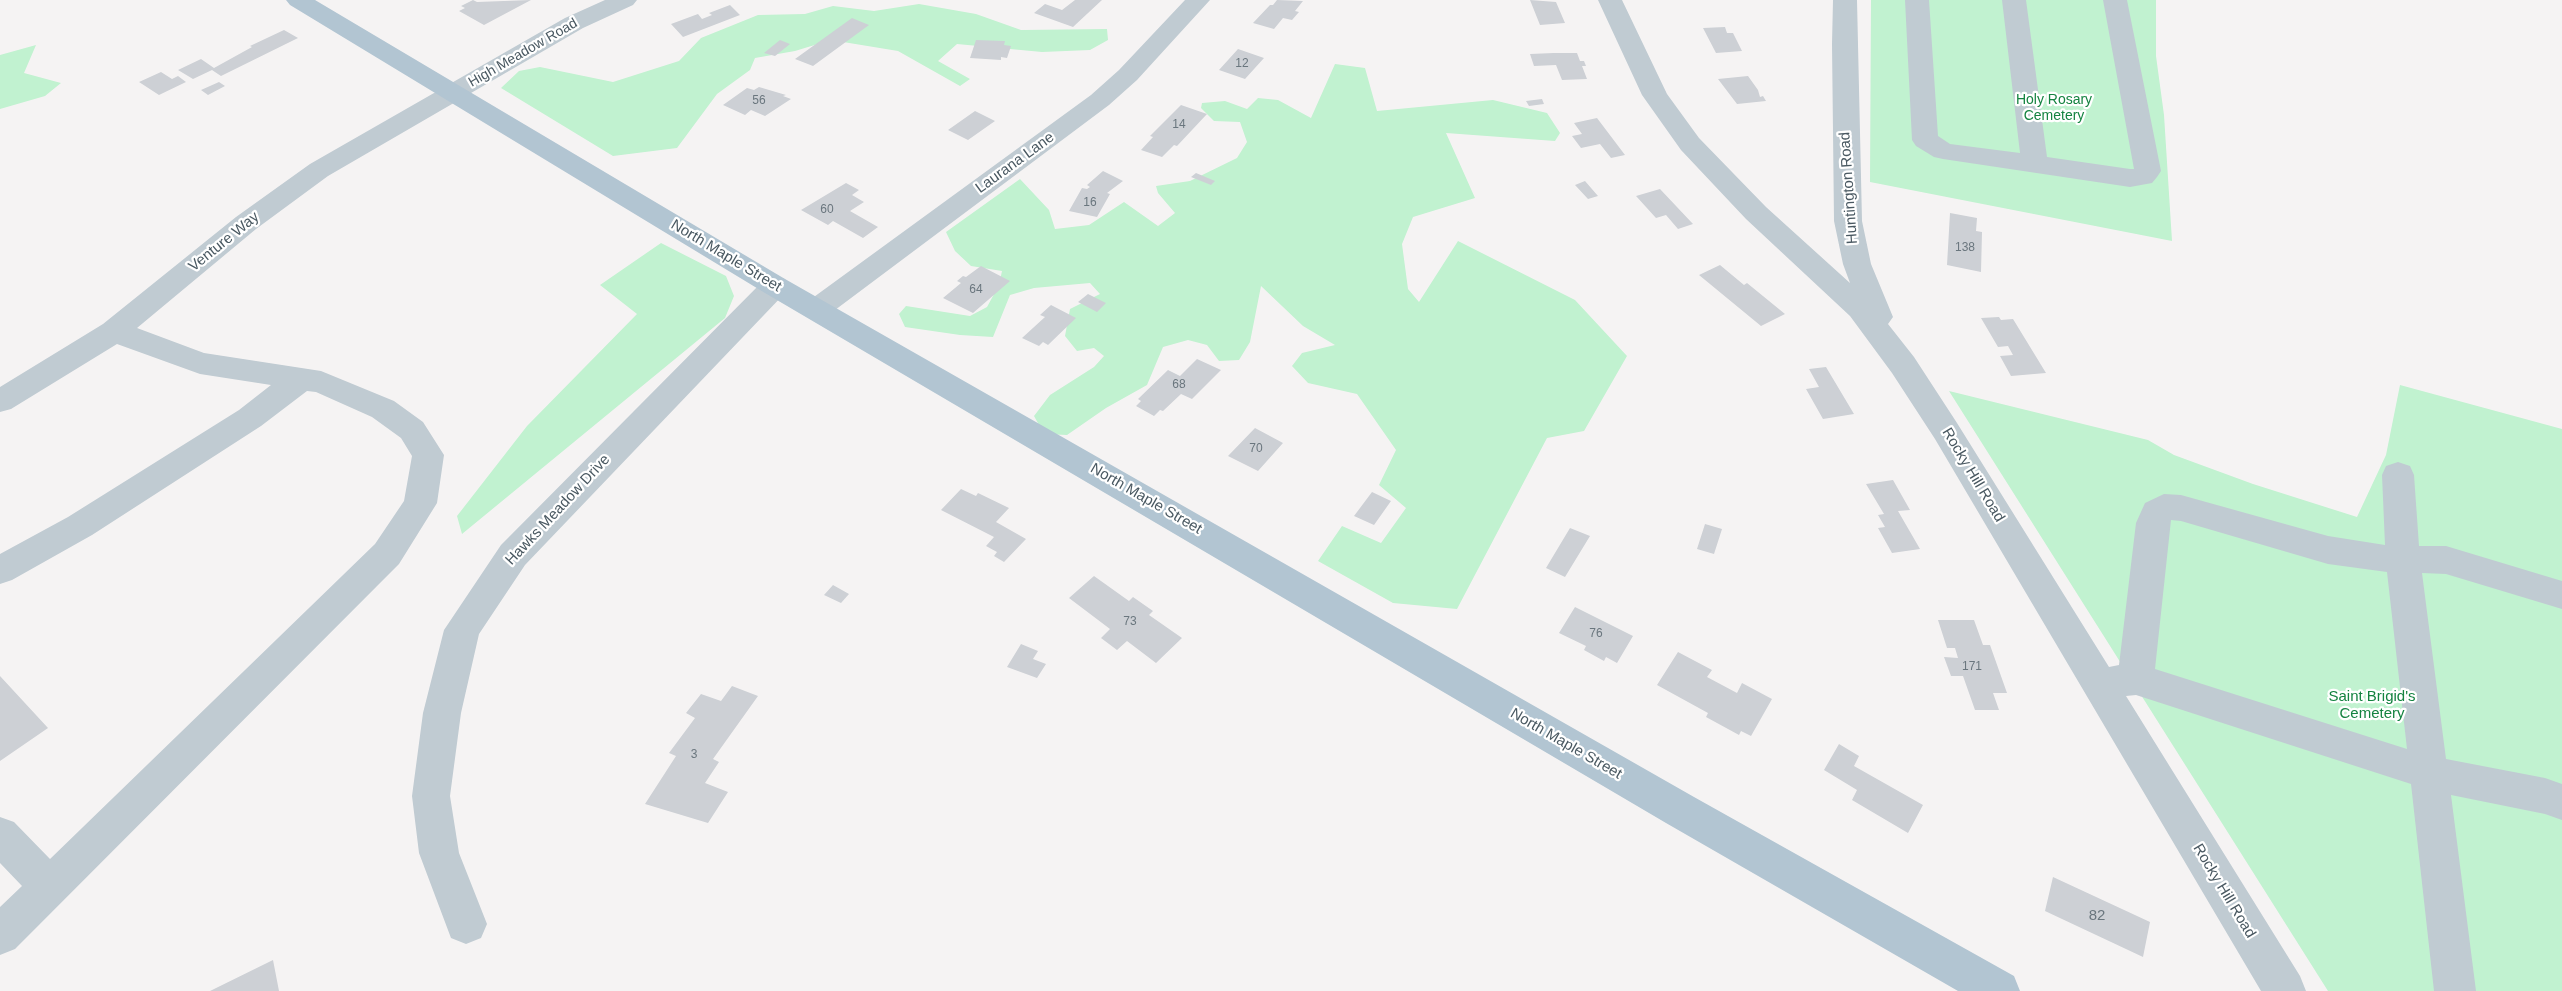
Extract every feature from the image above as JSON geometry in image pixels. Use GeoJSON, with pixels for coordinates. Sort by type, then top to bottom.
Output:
{"type":"FeatureCollection","features":[{"type":"Feature","properties":{"kind":"main road","name":"North Maple Street"},"geometry":{"type":"LineString","coordinates":[[298,0],[775,285],[1671,804],[1999,991]]}},
{"type":"Feature","properties":{"kind":"street","name":"High Meadow Road"},"geometry":{"type":"LineString","coordinates":[[454,93],[574,23],[625,0]]}},
{"type":"Feature","properties":{"kind":"street","name":"Laurana Lane"},"geometry":{"type":"LineString","coordinates":[[817,309],[1100,99],[1128,75],[1198,0]]}},
{"type":"Feature","properties":{"kind":"street","name":"Rocky Hill Road"},"geometry":{"type":"LineString","coordinates":[[1610,0],[1651,87],[1690,144],[1750,206],[1860,309],[1904,365],[2285,991]]}},
{"type":"Feature","properties":{"kind":"street","name":"Huntington Road"},"geometry":{"type":"LineString","coordinates":[[1845,0],[1846,196],[1851,244],[1868,295],[1904,365]]}},
{"type":"Feature","properties":{"kind":"street"},"geometry":{"type":"LineString","coordinates":[[1917,0],[1925,140],[1943,151],[2130,178],[2142,177],[2148,171],[2115,0]]}},
{"type":"Feature","properties":{"kind":"street"},"geometry":{"type":"LineString","coordinates":[[2014,0],[2035,164]]}},
{"type":"Feature","properties":{"kind":"street","name":"Venture Way"},"geometry":{"type":"LineString","coordinates":[[0,401],[114,331],[287,191],[355,148],[454,93]]}},
{"type":"Feature","properties":{"kind":"street","name":"Hawks Meadow Drive"},"geometry":{"type":"LineString","coordinates":[[466,924],[439,853],[431,796],[442,713],[462,630],[513,555],[775,285]]}},
{"type":"Feature","properties":{"kind":"street"},"geometry":{"type":"LineString","coordinates":[[0,934],[387,554],[420,503],[428,455],[412,430],[383,409],[321,382],[200,363],[114,331]]}},
{"type":"Feature","properties":{"kind":"street"},"geometry":{"type":"LineString","coordinates":[[0,570],[80,526],[250,418],[301,379]]}},
{"type":"Feature","properties":{"kind":"street"},"geometry":{"type":"LineString","coordinates":[[2398,475],[2403,559],[2455,991]]}},
{"type":"Feature","properties":{"kind":"street"},"geometry":{"type":"LineString","coordinates":[[2136,679],[2153,523],[2157,512],[2164,507],[2181,508],[2328,550],[2373,558],[2446,560],[2562,595]]}},
{"type":"Feature","properties":{"kind":"street"},"geometry":{"type":"LineString","coordinates":[[2098,682],[2136,679],[2429,773],[2545,796],[2562,802]]}},
{"type":"Feature","properties":{"kind":"street"},"geometry":{"type":"LineString","coordinates":[[0,835],[49,886]]}},
{"type":"Feature","properties":{"kind":"green space","name":"Holy Rosary Cemetery"},"geometry":{"type":"Polygon","coordinates":[[[1871,0],[2156,0],[2156,56],[2164,115],[2172,241],[1870,182],[1871,0]]]}},
{"type":"Feature","properties":{"kind":"green space"},"geometry":{"type":"Polygon","coordinates":[[[919,4],[976,14],[1021,30],[1107,29],[1108,40],[1090,50],[1042,52],[957,44],[938,61],[970,79],[960,86],[898,51],[831,40],[795,51],[755,58],[750,70],[717,94],[677,148],[613,156],[501,88],[519,71],[540,67],[613,82],[679,61],[701,38],[758,15],[805,14],[833,6],[874,11],[919,4]]]}},
{"type":"Feature","properties":{"kind":"green space"},"geometry":{"type":"Polygon","coordinates":[[[36,45],[24,73],[61,83],[45,96],[0,109],[0,55],[36,45]]]}},
{"type":"Feature","properties":{"kind":"green space"},"geometry":{"type":"Polygon","coordinates":[[[1335,64],[1365,68],[1377,111],[1493,100],[1547,113],[1560,133],[1555,141],[1446,133],[1475,198],[1413,217],[1402,244],[1408,289],[1419,302],[1458,241],[1575,300],[1627,356],[1584,431],[1547,438],[1457,609],[1393,603],[1318,561],[1342,526],[1381,543],[1406,508],[1379,485],[1396,450],[1357,394],[1308,383],[1292,366],[1302,353],[1335,345],[1303,326],[1261,286],[1250,342],[1239,360],[1219,361],[1207,345],[1188,340],[1163,347],[1147,385],[1106,408],[1067,435],[1044,434],[1034,416],[1050,395],[1094,367],[1104,356],[1094,348],[1077,351],[1065,336],[1070,309],[1100,294],[1090,283],[1034,288],[1010,295],[993,337],[905,327],[899,314],[906,306],[970,316],[987,307],[999,285],[1002,271],[971,266],[955,251],[946,232],[1020,179],[1049,210],[1055,229],[1089,225],[1124,202],[1158,226],[1175,213],[1158,193],[1156,186],[1190,181],[1237,158],[1247,142],[1240,122],[1214,121],[1201,108],[1202,103],[1225,101],[1247,109],[1258,98],[1278,100],[1311,118],[1335,64]]]}},
{"type":"Feature","properties":{"kind":"green space"},"geometry":{"type":"Polygon","coordinates":[[[661,243],[726,276],[734,296],[725,318],[462,534],[457,516],[527,426],[637,314],[600,285],[661,243]]]}},
{"type":"Feature","properties":{"kind":"green space","name":"Saint Brigid's Cemetery"},"geometry":{"type":"Polygon","coordinates":[[[2400,385],[2562,429],[2562,991],[2328,991],[1949,391],[2148,440],[2174,455],[2253,484],[2357,517],[2386,455],[2400,385]]]}},
{"type":"Feature","properties":{"kind":"building"},"geometry":{"type":"Polygon","coordinates":[[[473,0],[477,2],[531,0],[484,25],[459,11],[465,8],[461,6],[473,0]]]}},
{"type":"Feature","properties":{"kind":"building"},"geometry":{"type":"Polygon","coordinates":[[[1075,0],[1102,0],[1073,27],[1034,13],[1045,4],[1062,10],[1075,0]]]}},
{"type":"Feature","properties":{"kind":"building"},"geometry":{"type":"Polygon","coordinates":[[[1277,0],[1303,1],[1295,11],[1299,12],[1292,20],[1283,18],[1274,29],[1253,23],[1270,5],[1277,0]]]}},
{"type":"Feature","properties":{"kind":"building"},"geometry":{"type":"Polygon","coordinates":[[[1530,0],[1556,2],[1565,23],[1540,25],[1530,0]]]}},
{"type":"Feature","properties":{"kind":"building"},"geometry":{"type":"Polygon","coordinates":[[[730,5],[740,15],[683,37],[671,24],[698,14],[702,19],[712,15],[709,13],[730,5]]]}},
{"type":"Feature","properties":{"kind":"building"},"geometry":{"type":"Polygon","coordinates":[[[852,18],[869,25],[813,66],[795,59],[852,18]]]}},
{"type":"Feature","properties":{"kind":"building"},"geometry":{"type":"Polygon","coordinates":[[[1725,27],[1727,33],[1733,33],[1742,51],[1716,53],[1703,28],[1725,27]]]}},
{"type":"Feature","properties":{"kind":"building"},"geometry":{"type":"Polygon","coordinates":[[[284,30],[298,38],[221,76],[212,70],[193,79],[178,70],[201,59],[214,68],[252,47],[250,46],[284,30]]]}},
{"type":"Feature","properties":{"kind":"building"},"geometry":{"type":"Polygon","coordinates":[[[780,40],[790,44],[775,56],[764,53],[780,40]]]}},
{"type":"Feature","properties":{"kind":"building"},"geometry":{"type":"Polygon","coordinates":[[[976,40],[1005,41],[1004,45],[1011,46],[1007,58],[1001,57],[1001,60],[970,58],[976,40]]]}},
{"type":"Feature","properties":{"kind":"building"},"geometry":{"type":"Polygon","coordinates":[[[1238,49],[1264,58],[1245,79],[1219,70],[1238,49]]]}},
{"type":"Feature","properties":{"kind":"building"},"geometry":{"type":"Polygon","coordinates":[[[1577,53],[1580,61],[1584,61],[1586,66],[1582,66],[1587,79],[1562,80],[1556,65],[1534,66],[1530,54],[1577,53]]]}},
{"type":"Feature","properties":{"kind":"building"},"geometry":{"type":"Polygon","coordinates":[[[161,72],[172,79],[178,76],[186,82],[159,95],[139,82],[161,72]]]}},
{"type":"Feature","properties":{"kind":"building"},"geometry":{"type":"Polygon","coordinates":[[[1748,76],[1760,97],[1763,96],[1766,101],[1737,104],[1718,79],[1748,76]]]}},
{"type":"Feature","properties":{"kind":"building"},"geometry":{"type":"Polygon","coordinates":[[[219,82],[225,86],[208,95],[201,90],[219,82]]]}},
{"type":"Feature","properties":{"kind":"building"},"geometry":{"type":"Polygon","coordinates":[[[759,87],[786,95],[783,96],[791,99],[765,116],[751,110],[745,115],[723,105],[747,88],[754,90],[759,87]]]}},
{"type":"Feature","properties":{"kind":"building"},"geometry":{"type":"Polygon","coordinates":[[[1542,99],[1544,104],[1529,106],[1526,101],[1542,99]]]}},
{"type":"Feature","properties":{"kind":"building"},"geometry":{"type":"Polygon","coordinates":[[[1181,105],[1207,114],[1177,146],[1174,145],[1162,157],[1141,150],[1153,137],[1150,136],[1181,105]]]}},
{"type":"Feature","properties":{"kind":"building"},"geometry":{"type":"Polygon","coordinates":[[[975,111],[995,121],[968,140],[948,130],[975,111]]]}},
{"type":"Feature","properties":{"kind":"building"},"geometry":{"type":"Polygon","coordinates":[[[1597,118],[1625,155],[1611,158],[1600,144],[1581,148],[1572,136],[1582,134],[1574,123],[1597,118]]]}},
{"type":"Feature","properties":{"kind":"building"},"geometry":{"type":"Polygon","coordinates":[[[1103,171],[1123,181],[1107,193],[1110,194],[1097,217],[1069,211],[1082,188],[1090,187],[1087,185],[1103,171]]]}},
{"type":"Feature","properties":{"kind":"building"},"geometry":{"type":"Polygon","coordinates":[[[1196,173],[1215,181],[1211,185],[1191,177],[1196,173]]]}},
{"type":"Feature","properties":{"kind":"building"},"geometry":{"type":"Polygon","coordinates":[[[1585,181],[1598,196],[1588,199],[1575,185],[1585,181]]]}},
{"type":"Feature","properties":{"kind":"building"},"geometry":{"type":"Polygon","coordinates":[[[846,183],[859,190],[852,195],[864,202],[850,211],[878,227],[863,238],[833,221],[828,225],[801,210],[846,183]]]}},
{"type":"Feature","properties":{"kind":"building"},"geometry":{"type":"Polygon","coordinates":[[[1660,189],[1693,224],[1678,229],[1666,215],[1656,218],[1636,196],[1660,189]]]}},
{"type":"Feature","properties":{"kind":"building"},"geometry":{"type":"Polygon","coordinates":[[[1950,213],[1977,218],[1976,231],[1982,232],[1981,272],[1947,265],[1950,213]]]}},
{"type":"Feature","properties":{"kind":"building"},"geometry":{"type":"Polygon","coordinates":[[[1720,265],[1744,285],[1747,283],[1785,314],[1761,326],[1699,275],[1720,265]]]}},
{"type":"Feature","properties":{"kind":"building"},"geometry":{"type":"Polygon","coordinates":[[[981,266],[1010,281],[973,313],[943,298],[961,283],[957,281],[981,266]]]}},
{"type":"Feature","properties":{"kind":"building"},"geometry":{"type":"Polygon","coordinates":[[[1088,294],[1106,303],[1097,312],[1078,302],[1088,294]]]}},
{"type":"Feature","properties":{"kind":"building"},"geometry":{"type":"Polygon","coordinates":[[[1051,305],[1076,318],[1048,345],[1043,342],[1039,346],[1022,338],[1045,317],[1040,315],[1051,305]]]}},
{"type":"Feature","properties":{"kind":"building"},"geometry":{"type":"Polygon","coordinates":[[[1999,317],[2001,320],[2013,319],[2046,373],[2011,376],[2000,356],[2013,355],[2008,346],[1998,347],[1981,318],[1999,317]]]}},
{"type":"Feature","properties":{"kind":"building"},"geometry":{"type":"Polygon","coordinates":[[[1197,359],[1221,370],[1192,399],[1181,394],[1163,411],[1160,410],[1154,416],[1136,406],[1141,401],[1138,399],[1168,370],[1180,376],[1197,359]]]}},
{"type":"Feature","properties":{"kind":"building"},"geometry":{"type":"Polygon","coordinates":[[[1826,367],[1854,414],[1823,419],[1806,389],[1819,387],[1809,369],[1826,367]]]}},
{"type":"Feature","properties":{"kind":"building"},"geometry":{"type":"Polygon","coordinates":[[[1255,428],[1283,443],[1258,471],[1228,456],[1255,428]]]}},
{"type":"Feature","properties":{"kind":"building"},"geometry":{"type":"Polygon","coordinates":[[[1893,480],[1910,510],[1898,511],[1920,549],[1892,553],[1878,528],[1885,527],[1878,515],[1884,514],[1866,484],[1893,480]]]}},
{"type":"Feature","properties":{"kind":"building"},"geometry":{"type":"Polygon","coordinates":[[[961,489],[976,496],[978,493],[1009,508],[996,522],[1026,539],[1004,562],[994,556],[997,552],[986,546],[994,537],[941,510],[961,489]]]}},
{"type":"Feature","properties":{"kind":"building"},"geometry":{"type":"Polygon","coordinates":[[[1372,492],[1391,501],[1374,525],[1354,516],[1372,492]]]}},
{"type":"Feature","properties":{"kind":"building"},"geometry":{"type":"Polygon","coordinates":[[[1705,524],[1722,529],[1714,554],[1697,549],[1705,524]]]}},
{"type":"Feature","properties":{"kind":"building"},"geometry":{"type":"Polygon","coordinates":[[[1570,528],[1590,536],[1565,577],[1546,568],[1570,528]]]}},
{"type":"Feature","properties":{"kind":"building"},"geometry":{"type":"Polygon","coordinates":[[[1094,576],[1129,601],[1133,597],[1153,611],[1149,615],[1182,638],[1156,663],[1127,641],[1117,650],[1101,638],[1110,629],[1069,598],[1094,576]]]}},
{"type":"Feature","properties":{"kind":"building"},"geometry":{"type":"Polygon","coordinates":[[[833,585],[849,594],[841,603],[824,595],[833,585]]]}},
{"type":"Feature","properties":{"kind":"building"},"geometry":{"type":"Polygon","coordinates":[[[1575,607],[1633,636],[1617,663],[1606,657],[1604,661],[1584,650],[1586,646],[1559,633],[1575,607]]]}},
{"type":"Feature","properties":{"kind":"building"},"geometry":{"type":"Polygon","coordinates":[[[1938,620],[1974,620],[1983,645],[1990,645],[2007,693],[1993,693],[1999,710],[1975,710],[1963,676],[1951,676],[1944,657],[1958,658],[1955,648],[1947,648],[1938,620]]]}},
{"type":"Feature","properties":{"kind":"building"},"geometry":{"type":"Polygon","coordinates":[[[1021,644],[1038,651],[1033,659],[1046,664],[1037,678],[1007,667],[1021,644]]]}},
{"type":"Feature","properties":{"kind":"building"},"geometry":{"type":"Polygon","coordinates":[[[1678,652],[1712,670],[1707,677],[1737,693],[1742,683],[1772,699],[1751,736],[1741,731],[1739,735],[1706,717],[1708,713],[1657,685],[1678,652]]]}},
{"type":"Feature","properties":{"kind":"building"},"geometry":{"type":"Polygon","coordinates":[[[0,676],[48,728],[0,761],[0,676]]]}},
{"type":"Feature","properties":{"kind":"building"},"geometry":{"type":"Polygon","coordinates":[[[732,686],[758,696],[713,759],[719,762],[705,783],[728,792],[708,823],[645,804],[676,756],[669,753],[695,718],[686,713],[701,694],[721,701],[732,686]]]}},
{"type":"Feature","properties":{"kind":"building"},"geometry":{"type":"Polygon","coordinates":[[[1839,744],[1859,756],[1854,766],[1923,805],[1908,833],[1852,800],[1857,790],[1824,770],[1839,744]]]}},
{"type":"Feature","properties":{"kind":"building"},"geometry":{"type":"Polygon","coordinates":[[[2053,877],[2150,922],[2143,957],[2045,911],[2053,877]]]}},
{"type":"Feature","properties":{"kind":"building"},"geometry":{"type":"Polygon","coordinates":[[[273,960],[279,991],[210,991],[273,960]]]}}]}
